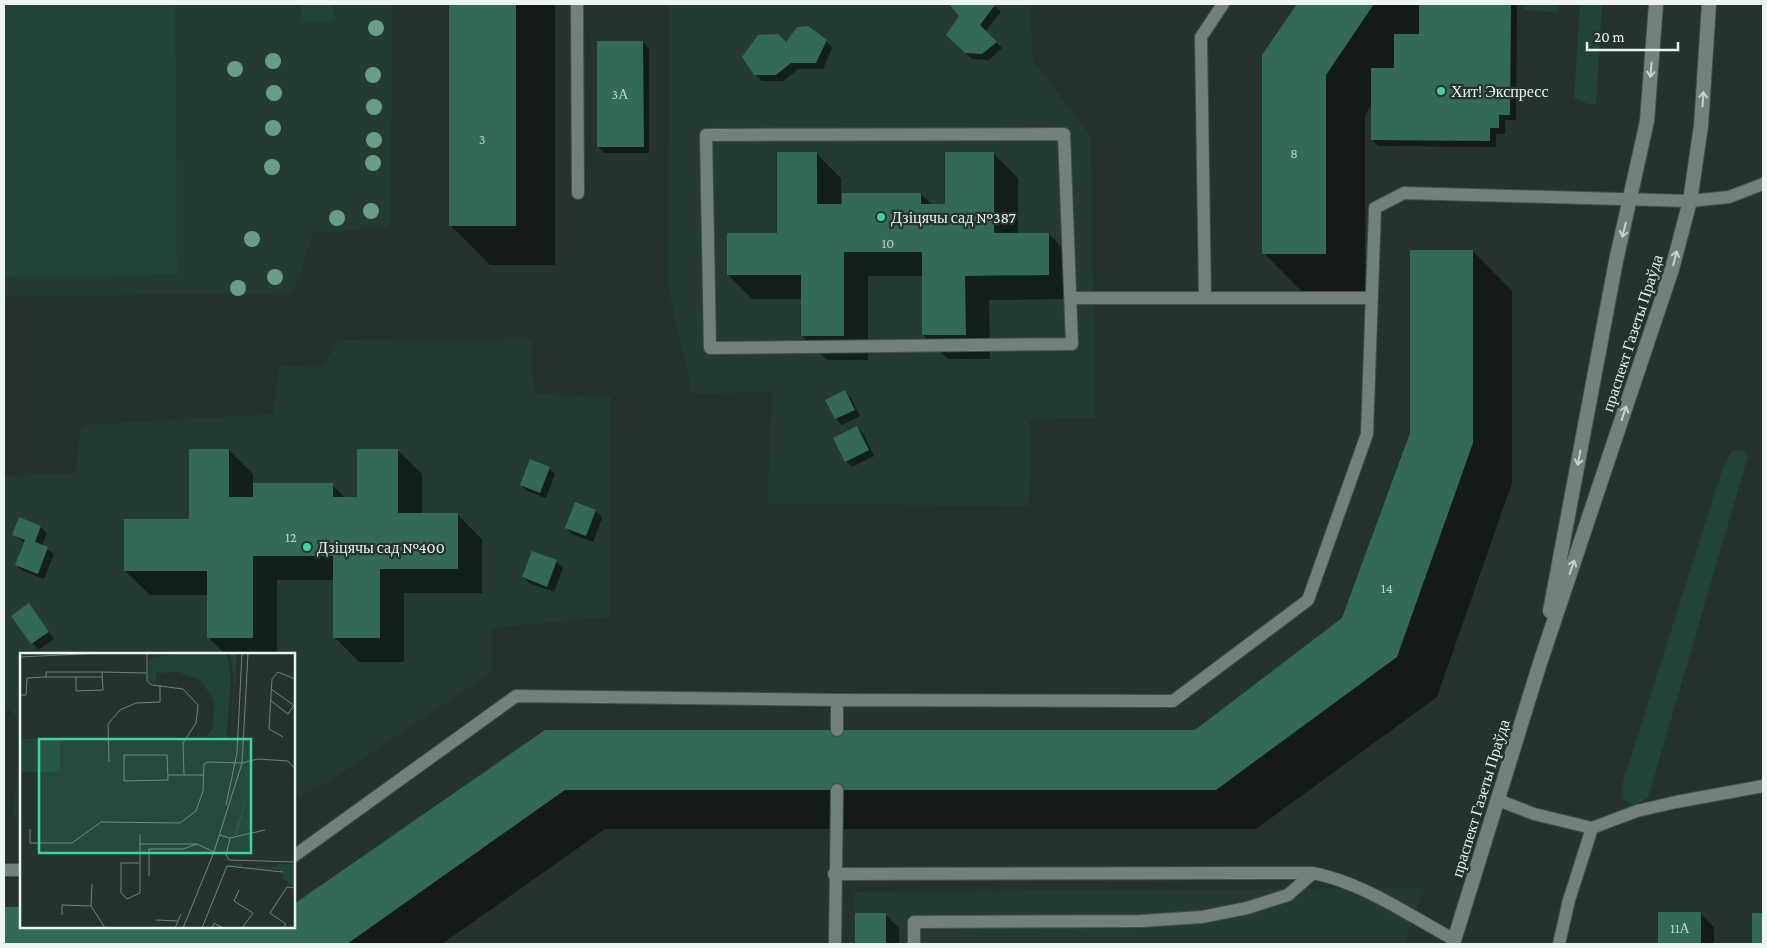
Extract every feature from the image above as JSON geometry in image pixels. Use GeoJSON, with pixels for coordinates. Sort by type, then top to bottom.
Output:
{"type":"FeatureCollection","features":[{"type":"Feature","properties":{"kind":"street","name":"праспект Газеты Праўда"},"geometry":{"type":"LineString","coordinates":[[1540,663],[1616,261],[1647,121],[1656,4]]}},
{"type":"Feature","properties":{"kind":"street","name":"праспект Газеты Праўда"},"geometry":{"type":"LineString","coordinates":[[1454,942],[1540,663],[1672,269],[1690,201],[1701,126],[1709,4]]}},
{"type":"Feature","properties":{"kind":"lane"},"geometry":{"type":"LineString","coordinates":[[577,4],[578,193]]}},
{"type":"Feature","properties":{"kind":"lane"},"geometry":{"type":"LineString","coordinates":[[1204,298],[1201,37],[1222,4]]}},
{"type":"Feature","properties":{"kind":"lane"},"geometry":{"type":"LineString","coordinates":[[1064,134],[1071,298],[1072,344],[710,348],[706,136],[1064,134]]}},
{"type":"Feature","properties":{"kind":"lane"},"geometry":{"type":"LineString","coordinates":[[295,855],[516,696],[838,700],[1173,701],[1308,600],[1367,434],[1375,208],[1404,193],[1690,201],[1729,197],[1763,184]]}},
{"type":"Feature","properties":{"kind":"lane"},"geometry":{"type":"LineString","coordinates":[[1071,298],[1372,298]]}},
{"type":"Feature","properties":{"kind":"lane"},"geometry":{"type":"LineString","coordinates":[[838,700],[838,730]]}},
{"type":"Feature","properties":{"kind":"lane"},"geometry":{"type":"LineString","coordinates":[[1498,800],[1534,814],[1592,828],[1636,811],[1763,786]]}},
{"type":"Feature","properties":{"kind":"lane"},"geometry":{"type":"LineString","coordinates":[[835,944],[834,874],[838,837],[837,790]]}},
{"type":"Feature","properties":{"kind":"lane"},"geometry":{"type":"LineString","coordinates":[[1559,944],[1569,900],[1592,828]]}},
{"type":"Feature","properties":{"kind":"lane"},"geometry":{"type":"LineString","coordinates":[[4,870],[20,870]]}},
{"type":"Feature","properties":{"kind":"lane"},"geometry":{"type":"LineString","coordinates":[[834,874],[1313,872],[1338,878],[1358,886],[1454,942]]}},
{"type":"Feature","properties":{"kind":"lane"},"geometry":{"type":"LineString","coordinates":[[914,944],[914,922],[1202,918],[1247,908],[1288,894],[1313,872]]}},
{"type":"Feature","properties":{"kind":"shaded area"},"geometry":{"type":"Polygon","coordinates":[[[4,4],[393,4],[390,227],[313,233],[294,293],[4,297],[4,4]]]}},
{"type":"Feature","properties":{"kind":"shaded area"},"geometry":{"type":"Polygon","coordinates":[[[4,4],[175,4],[177,275],[4,276],[4,4]]]}},
{"type":"Feature","properties":{"kind":"shaded area"},"geometry":{"type":"Polygon","coordinates":[[[301,4],[333,4],[333,22],[301,22],[301,4]]]}},
{"type":"Feature","properties":{"kind":"shaded area","name":"Дзіцячы сад №387"},"geometry":{"type":"Polygon","coordinates":[[[669,4],[1030,4],[1033,60],[1091,136],[1095,418],[1030,420],[1029,506],[767,504],[772,392],[692,394],[668,287],[669,4]]]}},
{"type":"Feature","properties":{"kind":"shaded area"},"geometry":{"type":"Polygon","coordinates":[[[1524,4],[1558,4],[1557,12],[1524,10],[1524,4]]]}},
{"type":"Feature","properties":{"kind":"shaded area"},"geometry":{"type":"Polygon","coordinates":[[[1580,4],[1602,4],[1596,104],[1588,104],[1574,98],[1580,4]]]}},
{"type":"Feature","properties":{"kind":"shaded area","name":"Дзіцячы сад №400"},"geometry":{"type":"Polygon","coordinates":[[[531,339],[534,394],[611,397],[610,617],[493,628],[492,672],[327,783],[295,798],[295,653],[20,653],[20,721],[4,704],[4,476],[75,473],[81,425],[273,414],[279,366],[323,367],[337,340],[531,339]]]}},
{"type":"Feature","properties":{"kind":"shaded area"},"geometry":{"type":"Polygon","coordinates":[[[1742,450],[1748,456],[1648,798],[1633,805],[1621,798],[1622,785],[1723,467],[1732,451],[1742,450]]]}},
{"type":"Feature","properties":{"kind":"shaded area"},"geometry":{"type":"Polygon","coordinates":[[[20,758],[20,817],[12,817],[20,758]]]}},
{"type":"Feature","properties":{"kind":"shaded area"},"geometry":{"type":"Polygon","coordinates":[[[1425,888],[1404,944],[854,944],[854,892],[1425,888]]]}},
{"type":"Feature","properties":{"kind":"building"},"geometry":{"type":"Polygon","coordinates":[[[449,4],[516,4],[516,226],[449,226],[449,4]]]}},
{"type":"Feature","properties":{"kind":"building"},"geometry":{"type":"Polygon","coordinates":[[[949,4],[994,4],[980,25],[997,42],[982,54],[965,53],[946,35],[959,16],[949,4]]]}},
{"type":"Feature","properties":{"kind":"building"},"geometry":{"type":"Polygon","coordinates":[[[1297,4],[1374,4],[1326,75],[1326,254],[1262,254],[1262,55],[1297,4]]]}},
{"type":"Feature","properties":{"kind":"building","name":"Хит! Экспресс"},"geometry":{"type":"Polygon","coordinates":[[[1419,4],[1511,4],[1510,115],[1499,115],[1499,128],[1490,128],[1490,141],[1371,140],[1371,68],[1394,68],[1394,34],[1419,34],[1419,4]]]}},
{"type":"Feature","properties":{"kind":"building"},"geometry":{"type":"Polygon","coordinates":[[[808,26],[827,40],[816,63],[791,63],[776,75],[754,75],[742,57],[758,35],[778,34],[786,42],[797,27],[808,26]]]}},
{"type":"Feature","properties":{"kind":"building"},"geometry":{"type":"Polygon","coordinates":[[[597,41],[643,41],[644,147],[597,147],[597,41]]]}},
{"type":"Feature","properties":{"kind":"building"},"geometry":{"type":"Polygon","coordinates":[[[777,152],[817,152],[817,204],[842,204],[842,193],[921,193],[921,204],[945,204],[945,152],[994,152],[994,233],[1049,233],[1049,275],[965,276],[966,335],[922,335],[922,252],[844,252],[844,336],[801,336],[801,275],[727,275],[727,233],[777,233],[777,152]]]}},
{"type":"Feature","properties":{"kind":"building"},"geometry":{"type":"Polygon","coordinates":[[[1410,250],[1473,250],[1473,443],[1397,657],[1216,790],[565,790],[347,944],[4,944],[4,907],[20,907],[20,928],[295,928],[295,903],[545,730],[1195,730],[1342,618],[1410,433],[1410,250]]]}},
{"type":"Feature","properties":{"kind":"building"},"geometry":{"type":"Polygon","coordinates":[[[845,390],[855,410],[835,419],[825,400],[845,390]]]}},
{"type":"Feature","properties":{"kind":"building"},"geometry":{"type":"Polygon","coordinates":[[[857,426],[869,450],[845,462],[833,438],[857,426]]]}},
{"type":"Feature","properties":{"kind":"building"},"geometry":{"type":"Polygon","coordinates":[[[189,449],[229,449],[229,497],[253,497],[253,483],[333,483],[333,497],[357,497],[357,449],[398,449],[398,513],[458,513],[458,569],[380,569],[380,638],[333,638],[333,556],[253,556],[253,638],[207,638],[207,571],[124,571],[124,519],[189,519],[189,449]]]}},
{"type":"Feature","properties":{"kind":"building"},"geometry":{"type":"Polygon","coordinates":[[[530,459],[550,467],[540,493],[520,485],[530,459]]]}},
{"type":"Feature","properties":{"kind":"building"},"geometry":{"type":"Polygon","coordinates":[[[575,502],[596,510],[586,536],[565,528],[575,502]]]}},
{"type":"Feature","properties":{"kind":"building"},"geometry":{"type":"Polygon","coordinates":[[[19,517],[41,526],[35,542],[48,547],[38,574],[15,565],[25,540],[12,535],[19,517]]]}},
{"type":"Feature","properties":{"kind":"building"},"geometry":{"type":"Polygon","coordinates":[[[532,551],[557,560],[547,587],[522,577],[532,551]]]}},
{"type":"Feature","properties":{"kind":"building"},"geometry":{"type":"Polygon","coordinates":[[[29,603],[49,632],[31,644],[11,616],[29,603]]]}},
{"type":"Feature","properties":{"kind":"building"},"geometry":{"type":"Polygon","coordinates":[[[1658,912],[1701,912],[1701,944],[1658,944],[1658,912]]]}},
{"type":"Feature","properties":{"kind":"building"},"geometry":{"type":"Polygon","coordinates":[[[855,913],[886,913],[886,944],[855,944],[855,913]]]}},
{"type":"Feature","properties":{"kind":"building"},"geometry":{"type":"Polygon","coordinates":[[[1752,913],[1763,913],[1763,944],[1752,944],[1752,913]]]}},
{"type":"Feature","properties":{"kind":"place","name":"Хит! Экспресс"},"geometry":{"type":"Point","coordinates":[1441,91]}},
{"type":"Feature","properties":{"kind":"place","name":"Дзіцячы сад №387"},"geometry":{"type":"Point","coordinates":[881,217]}},
{"type":"Feature","properties":{"kind":"place","name":"Дзіцячы сад №400"},"geometry":{"type":"Point","coordinates":[307,547]}}]}
